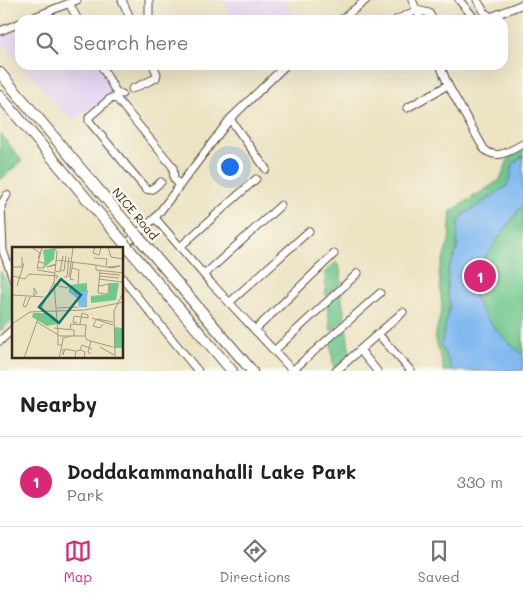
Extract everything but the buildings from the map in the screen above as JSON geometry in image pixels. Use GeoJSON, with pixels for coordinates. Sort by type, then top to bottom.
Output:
{"type":"FeatureCollection","features":[{"type":"Feature","properties":{"kind":"highway","name":"NICE Road"},"geometry":{"type":"LineString","coordinates":[[0,73],[252,371]]}},
{"type":"Feature","properties":{"kind":"highway"},"geometry":{"type":"LineString","coordinates":[[0,96],[125,247],[232,371]]}},
{"type":"Feature","properties":{"kind":"street"},"geometry":{"type":"LineString","coordinates":[[39,15],[77,0]]}},
{"type":"Feature","properties":{"kind":"street"},"geometry":{"type":"LineString","coordinates":[[122,0],[129,15]]}},
{"type":"Feature","properties":{"kind":"street"},"geometry":{"type":"LineString","coordinates":[[126,0],[133,15]]}},
{"type":"Feature","properties":{"kind":"street"},"geometry":{"type":"LineString","coordinates":[[149,0],[149,15]]}},
{"type":"Feature","properties":{"kind":"street"},"geometry":{"type":"LineString","coordinates":[[348,15],[366,0]]}},
{"type":"Feature","properties":{"kind":"street"},"geometry":{"type":"LineString","coordinates":[[412,0],[419,15]]}},
{"type":"Feature","properties":{"kind":"street"},"geometry":{"type":"LineString","coordinates":[[459,0],[470,15]]}},
{"type":"Feature","properties":{"kind":"street"},"geometry":{"type":"LineString","coordinates":[[477,0],[487,15]]}},
{"type":"Feature","properties":{"kind":"street"},"geometry":{"type":"LineString","coordinates":[[69,3],[75,15]]}},
{"type":"Feature","properties":{"kind":"street"},"geometry":{"type":"LineString","coordinates":[[498,15],[523,4]]}},
{"type":"Feature","properties":{"kind":"street"},"geometry":{"type":"LineString","coordinates":[[406,15],[417,10],[429,12],[430,15]]}},
{"type":"Feature","properties":{"kind":"street"},"geometry":{"type":"LineString","coordinates":[[478,15],[484,10]]}},
{"type":"Feature","properties":{"kind":"street"},"geometry":{"type":"LineString","coordinates":[[0,31],[15,25]]}},
{"type":"Feature","properties":{"kind":"street"},"geometry":{"type":"LineString","coordinates":[[105,70],[116,92],[122,94]]}},
{"type":"Feature","properties":{"kind":"street"},"geometry":{"type":"LineString","coordinates":[[132,89],[156,78],[155,70]]}},
{"type":"Feature","properties":{"kind":"street"},"geometry":{"type":"LineString","coordinates":[[125,247],[155,218],[230,119],[281,70]]}},
{"type":"Feature","properties":{"kind":"street"},"geometry":{"type":"LineString","coordinates":[[442,70],[448,85],[488,153],[500,155],[523,144]]}},
{"type":"Feature","properties":{"kind":"street"},"geometry":{"type":"LineString","coordinates":[[407,108],[448,85]]}},
{"type":"Feature","properties":{"kind":"street"},"geometry":{"type":"LineString","coordinates":[[161,182],[151,190],[146,189],[89,122],[90,117],[111,98],[117,99],[173,167],[174,179],[180,185]]}},
{"type":"Feature","properties":{"kind":"street"},"geometry":{"type":"LineString","coordinates":[[230,119],[266,168]]}},
{"type":"Feature","properties":{"kind":"street"},"geometry":{"type":"LineString","coordinates":[[180,247],[256,178]]}},
{"type":"Feature","properties":{"kind":"street"},"geometry":{"type":"LineString","coordinates":[[7,195],[1,205],[3,250],[12,275]]}},
{"type":"Feature","properties":{"kind":"street"},"geometry":{"type":"LineString","coordinates":[[204,275],[280,205]]}},
{"type":"Feature","properties":{"kind":"street"},"geometry":{"type":"LineString","coordinates":[[155,218],[204,275],[292,371],[380,293]]}},
{"type":"Feature","properties":{"kind":"street"},"geometry":{"type":"LineString","coordinates":[[230,302],[309,231]]}},
{"type":"Feature","properties":{"kind":"street"},"geometry":{"type":"LineString","coordinates":[[255,330],[334,254]]}},
{"type":"Feature","properties":{"kind":"street"},"geometry":{"type":"LineString","coordinates":[[274,351],[358,273]]}},
{"type":"Feature","properties":{"kind":"street"},"geometry":{"type":"LineString","coordinates":[[124,280],[198,371]]}},
{"type":"Feature","properties":{"kind":"street"},"geometry":{"type":"LineString","coordinates":[[336,371],[403,312]]}},
{"type":"Feature","properties":{"kind":"street"},"geometry":{"type":"LineString","coordinates":[[0,341],[12,330]]}},
{"type":"Feature","properties":{"kind":"street"},"geometry":{"type":"LineString","coordinates":[[378,334],[410,371]]}},
{"type":"Feature","properties":{"kind":"street"},"geometry":{"type":"LineString","coordinates":[[360,350],[377,371]]}},
{"type":"Feature","properties":{"kind":"shaded area"},"geometry":{"type":"Polygon","coordinates":[[[222,0],[284,0],[293,15],[232,15],[222,0]]]}},
{"type":"Feature","properties":{"kind":"shaded area"},"geometry":{"type":"Polygon","coordinates":[[[15,30],[15,56],[0,39],[0,37],[15,30]]]}},
{"type":"Feature","properties":{"kind":"shaded area"},"geometry":{"type":"Polygon","coordinates":[[[27,70],[101,70],[114,95],[71,120],[27,70]]]}},
{"type":"Feature","properties":{"kind":"green space"},"geometry":{"type":"Polygon","coordinates":[[[0,133],[22,161],[0,180],[0,133]]]}},
{"type":"Feature","properties":{"kind":"green space"},"geometry":{"type":"Polygon","coordinates":[[[523,147],[523,156],[513,164],[511,176],[506,187],[463,215],[458,224],[457,250],[448,270],[447,289],[450,305],[441,345],[453,371],[443,371],[435,337],[442,308],[439,272],[449,241],[451,211],[500,180],[510,155],[523,147]]]}},
{"type":"Feature","properties":{"kind":"green space"},"geometry":{"type":"Polygon","coordinates":[[[523,204],[523,355],[486,318],[474,295],[472,283],[474,272],[523,204]]]}},
{"type":"Feature","properties":{"kind":"green space"},"geometry":{"type":"Polygon","coordinates":[[[336,262],[340,269],[342,283],[326,296],[325,272],[336,262]]]}},
{"type":"Feature","properties":{"kind":"green space"},"geometry":{"type":"Polygon","coordinates":[[[0,271],[12,290],[12,321],[0,331],[0,271]]]}},
{"type":"Feature","properties":{"kind":"green space"},"geometry":{"type":"Polygon","coordinates":[[[341,292],[345,319],[331,331],[327,305],[341,292]]]}},
{"type":"Feature","properties":{"kind":"green space"},"geometry":{"type":"Polygon","coordinates":[[[346,326],[350,355],[334,369],[330,340],[346,326]]]}},
{"type":"Feature","properties":{"kind":"water"},"geometry":{"type":"Polygon","coordinates":[[[523,156],[523,204],[474,272],[472,283],[474,295],[486,318],[523,355],[523,371],[453,371],[441,345],[450,305],[447,289],[448,270],[457,250],[458,224],[463,215],[506,187],[511,176],[513,164],[523,156]]]}},
{"type":"Feature","properties":{"kind":"place","name":"Doddakammanahalli Lake Park"},"geometry":{"type":"Point","coordinates":[480,276]}}]}
